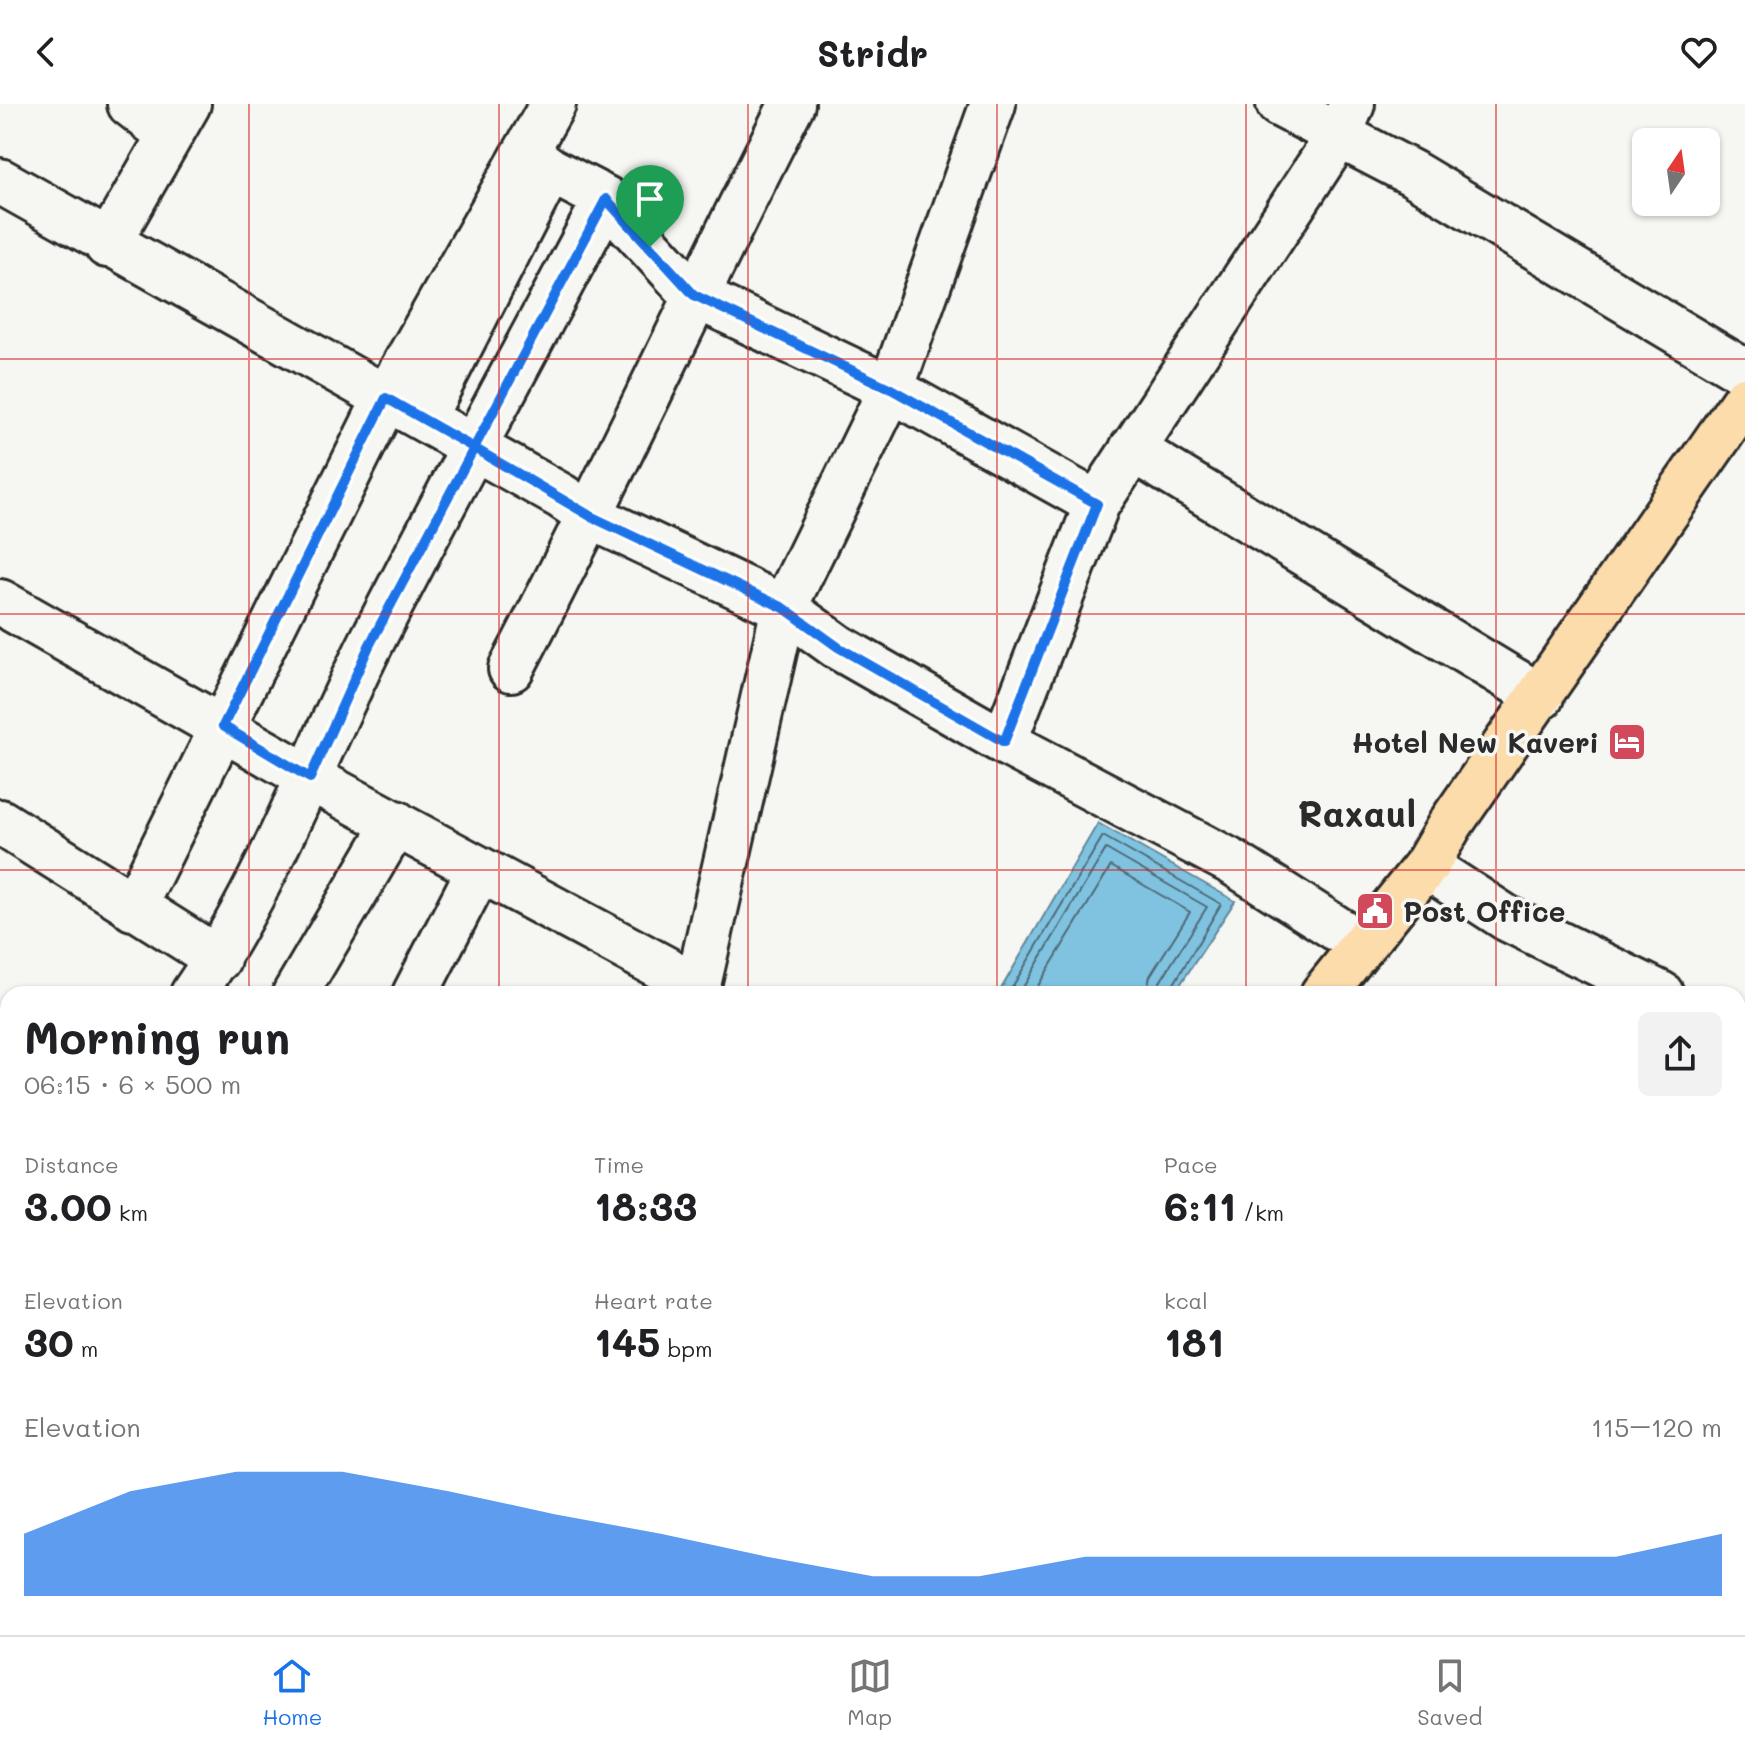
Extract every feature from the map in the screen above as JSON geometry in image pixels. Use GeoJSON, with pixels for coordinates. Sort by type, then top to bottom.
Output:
{"type":"FeatureCollection","features":[{"type":"Feature","properties":{"kind":"main road"},"geometry":{"type":"LineString","coordinates":[[1329,986],[1426,866],[1451,823],[1745,399]]}},
{"type":"Feature","properties":{"kind":"street"},"geometry":{"type":"LineString","coordinates":[[107,245],[179,120],[130,104]]}},
{"type":"Feature","properties":{"kind":"street"},"geometry":{"type":"LineString","coordinates":[[133,908],[223,726],[405,408],[538,162],[553,104]]}},
{"type":"Feature","properties":{"kind":"street"},"geometry":{"type":"LineString","coordinates":[[511,669],[592,517],[694,295],[792,104]]}},
{"type":"Feature","properties":{"kind":"street"},"geometry":{"type":"LineString","coordinates":[[698,986],[784,608],[891,389],[993,104]]}},
{"type":"Feature","properties":{"kind":"street"},"geometry":{"type":"LineString","coordinates":[[1279,104],[1346,119],[1412,173],[1745,372]]}},
{"type":"Feature","properties":{"kind":"street"},"geometry":{"type":"LineString","coordinates":[[1004,742],[1097,504],[1346,119]]}},
{"type":"Feature","properties":{"kind":"street"},"geometry":{"type":"LineString","coordinates":[[538,162],[606,199],[694,295],[891,389],[1097,504]]}},
{"type":"Feature","properties":{"kind":"street"},"geometry":{"type":"LineString","coordinates":[[0,181],[107,245],[405,408],[592,517],[784,608],[838,647],[1004,742],[1232,862],[1361,944]]}},
{"type":"Feature","properties":{"kind":"street"},"geometry":{"type":"LineString","coordinates":[[199,986],[218,959],[310,778],[369,646],[606,199]]}},
{"type":"Feature","properties":{"kind":"street"},"geometry":{"type":"LineString","coordinates":[[1132,449],[1541,697]]}},
{"type":"Feature","properties":{"kind":"street"},"geometry":{"type":"LineString","coordinates":[[0,602],[310,778],[690,986]]}},
{"type":"Feature","properties":{"kind":"street"},"geometry":{"type":"LineString","coordinates":[[0,822],[218,959]]}},
{"type":"Feature","properties":{"kind":"street"},"geometry":{"type":"LineString","coordinates":[[300,986],[396,823]]}},
{"type":"Feature","properties":{"kind":"street"},"geometry":{"type":"LineString","coordinates":[[1426,866],[1508,919],[1645,986]]}},
{"type":"Feature","properties":{"kind":"street"},"geometry":{"type":"LineString","coordinates":[[419,986],[479,870]]}},
{"type":"Feature","properties":{"kind":"water"},"geometry":{"type":"Polygon","coordinates":[[[1098,823],[1235,901],[1179,986],[1003,986],[1098,823]]]}},
{"type":"Feature","properties":{"kind":"place","name":"Hotel New Kaveri"},"geometry":{"type":"Point","coordinates":[1627,742]}},
{"type":"Feature","properties":{"kind":"place","name":"Post Office"},"geometry":{"type":"Point","coordinates":[1375,911]}},
{"type":"Feature","properties":{"kind":"district","name":"Raxaul"},"geometry":{"type":"Point","coordinates":[1357,812]}},
{"type":"Feature","properties":{"kind":"route"},"geometry":{"type":"LineString","coordinates":[[650,247],[606,199],[474,448],[386,398],[223,726],[310,778],[369,646],[474,448],[561,496],[592,517],[784,608],[838,647],[1004,742],[1097,504],[891,389],[694,295],[650,247]]}}]}
